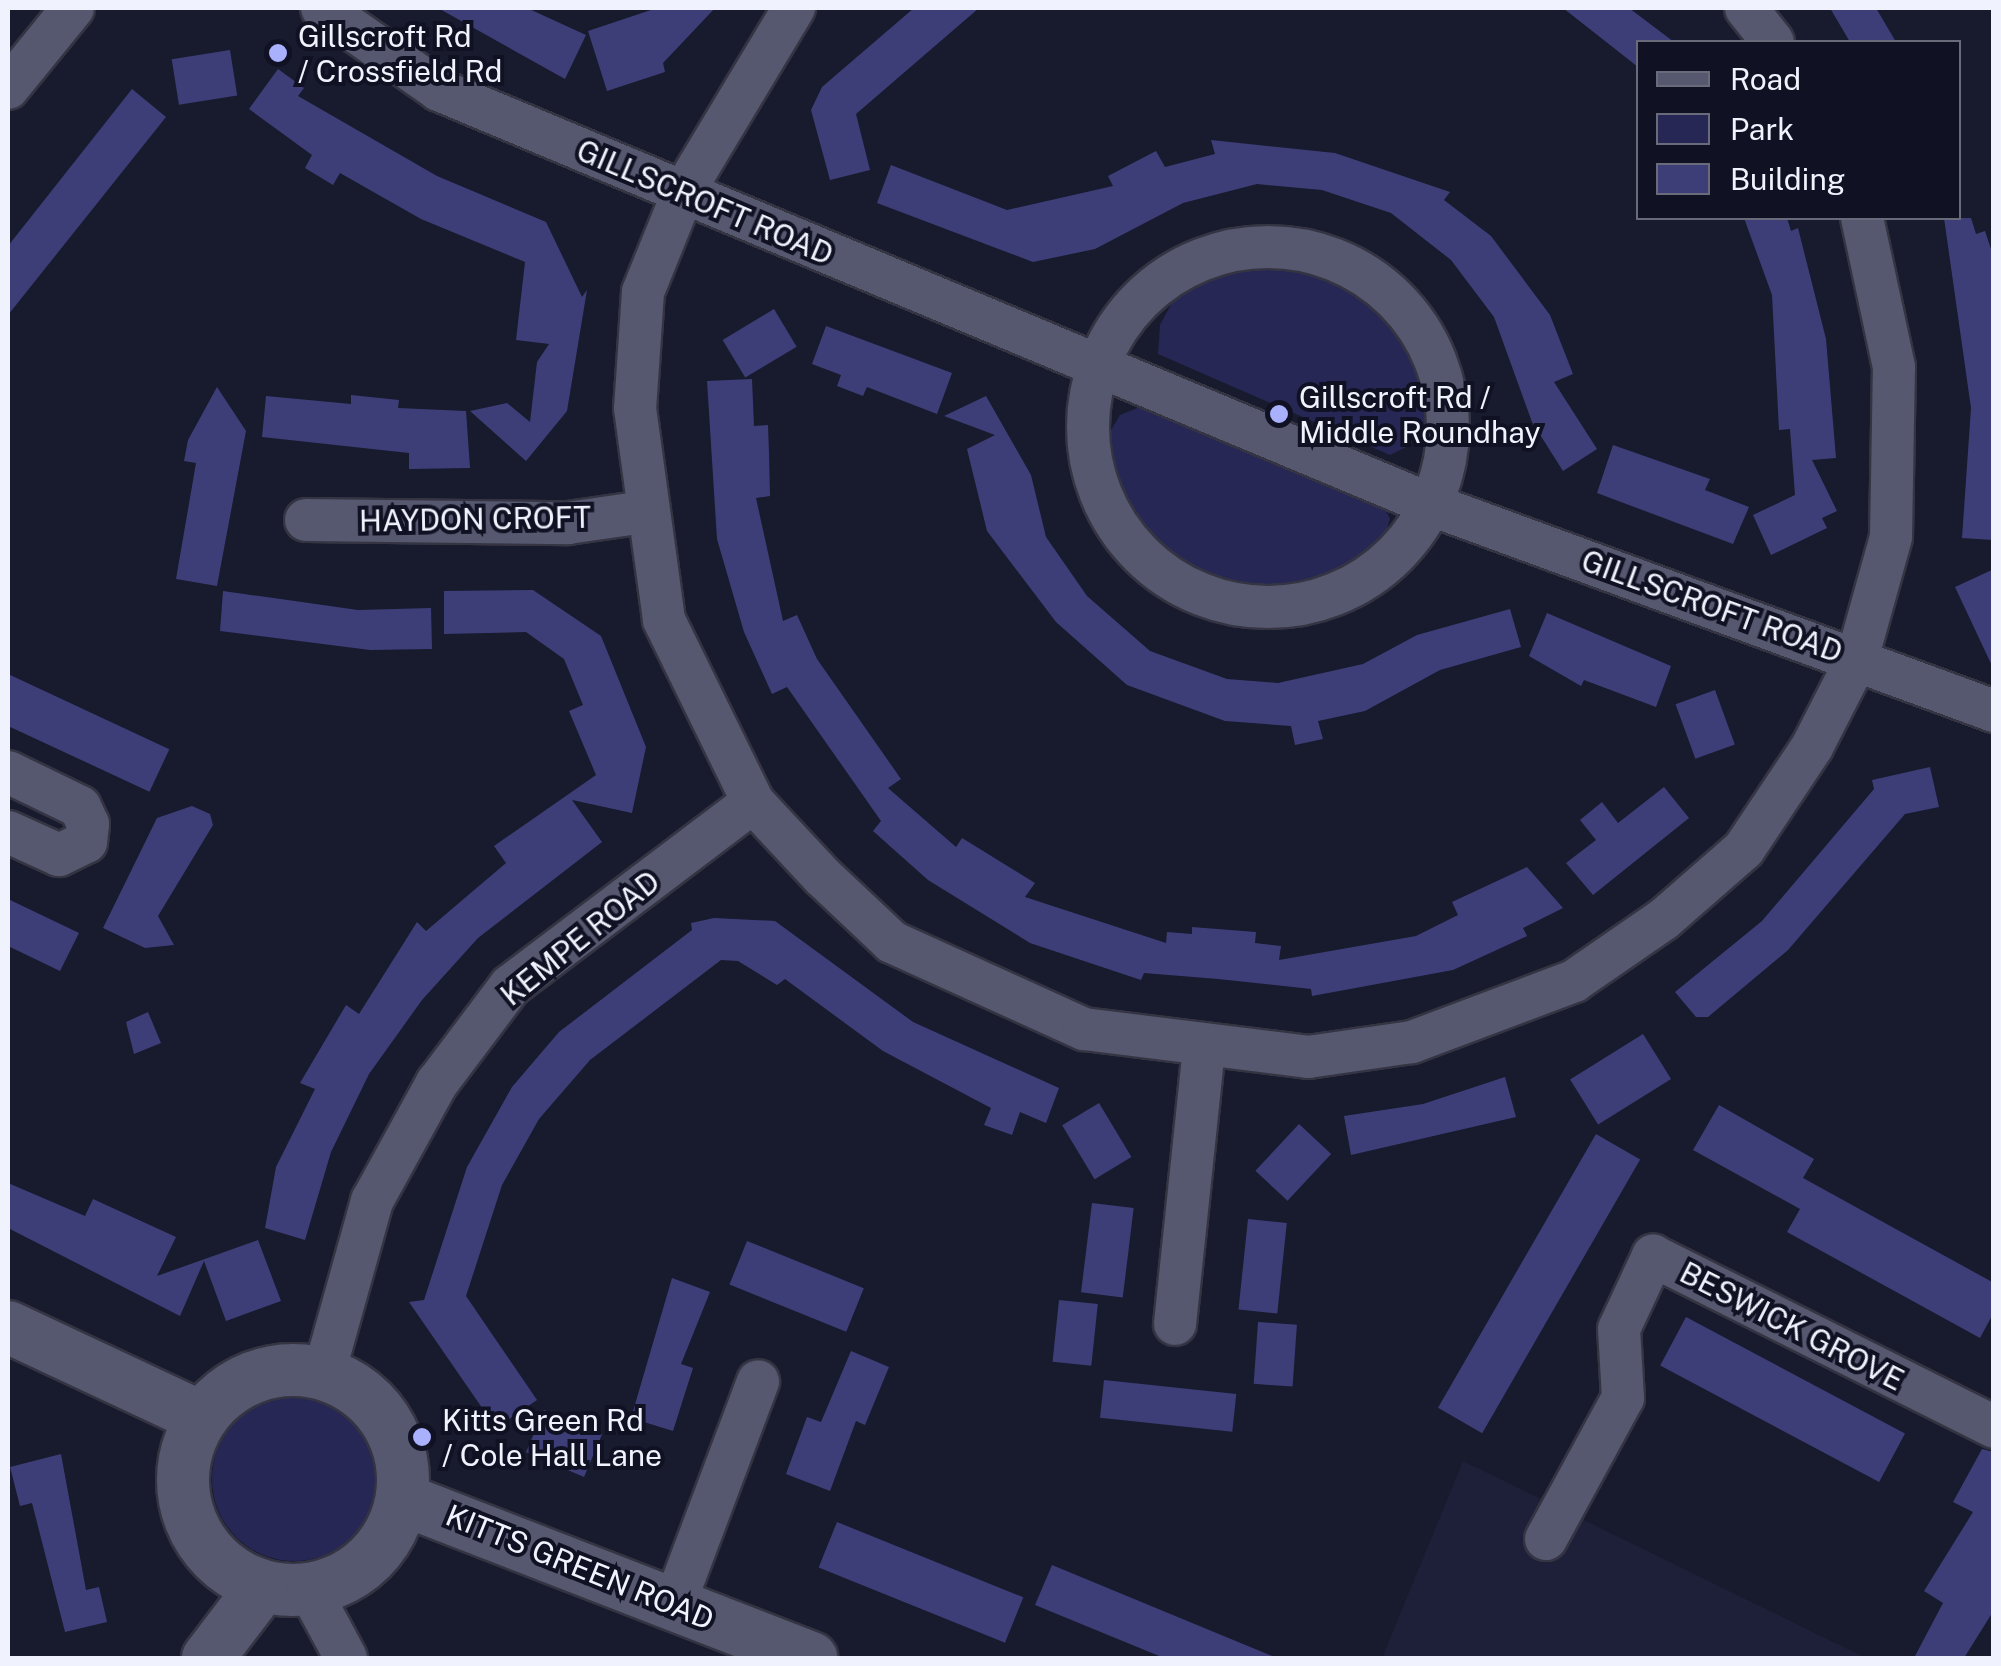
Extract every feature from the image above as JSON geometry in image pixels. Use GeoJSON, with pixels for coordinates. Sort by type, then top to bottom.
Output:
{"type":"FeatureCollection","features":[{"type":"Feature","properties":{"kind":"street"},"geometry":{"type":"LineString","coordinates":[[8,88],[73,8]]}},
{"type":"Feature","properties":{"kind":"street","name":"GILLSCROFT ROAD"},"geometry":{"type":"LineString","coordinates":[[322,8],[438,90],[1429,504],[1994,712]]}},
{"type":"Feature","properties":{"kind":"street"},"geometry":{"type":"LineString","coordinates":[[794,8],[683,193],[643,292],[635,408],[644,512],[664,620],[753,802],[892,942],[1084,1029],[1204,1049],[1308,1057],[1412,1042],[1574,981],[1664,919],[1744,849],[1812,747],[1857,659],[1891,537],[1898,451],[1882,292],[1863,220]]}},
{"type":"Feature","properties":{"kind":"street"},"geometry":{"type":"LineString","coordinates":[[1746,8],[1771,40]]}},
{"type":"Feature","properties":{"kind":"street"},"geometry":{"type":"LineString","coordinates":[[1270,244],[1330,252],[1359,265],[1410,311],[1439,374],[1448,414],[1429,504],[1399,552],[1357,585],[1304,607],[1254,608],[1189,591],[1148,566],[1114,528],[1095,489],[1090,431],[1105,366],[1138,304],[1177,265],[1270,244]]}},
{"type":"Feature","properties":{"kind":"street","name":"HAYDON CROFT"},"geometry":{"type":"LineString","coordinates":[[306,520],[568,524],[644,512]]}},
{"type":"Feature","properties":{"kind":"street"},"geometry":{"type":"LineString","coordinates":[[8,772],[80,807],[88,824],[86,842],[59,855],[8,832]]}},
{"type":"Feature","properties":{"kind":"street","name":"KEMPE ROAD"},"geometry":{"type":"LineString","coordinates":[[324,1373],[372,1200],[447,1069],[510,986],[753,802]]}},
{"type":"Feature","properties":{"kind":"street"},"geometry":{"type":"LineString","coordinates":[[1175,1324],[1204,1049]]}},
{"type":"Feature","properties":{"kind":"street","name":"BESWICK GROVE"},"geometry":{"type":"LineString","coordinates":[[1546,1540],[1623,1398],[1619,1329],[1653,1256],[1994,1426]]}},
{"type":"Feature","properties":{"kind":"street"},"geometry":{"type":"LineString","coordinates":[[8,1326],[202,1418]]}},
{"type":"Feature","properties":{"kind":"street"},"geometry":{"type":"LineString","coordinates":[[208,1658],[285,1588],[371,1559],[404,1500],[402,1456],[387,1420],[356,1389],[324,1373],[286,1370],[249,1378],[202,1418],[186,1452],[189,1516],[223,1565],[285,1588],[346,1658]]}},
{"type":"Feature","properties":{"kind":"street"},"geometry":{"type":"LineString","coordinates":[[674,1605],[758,1381]]}},
{"type":"Feature","properties":{"kind":"street","name":"KITTS GREEN ROAD"},"geometry":{"type":"LineString","coordinates":[[404,1500],[811,1658]]}},
{"type":"Feature","properties":{"kind":"shaded area"},"geometry":{"type":"Polygon","coordinates":[[[1463,1461],[1866,1658],[1382,1658],[1463,1461]]]}},
{"type":"Feature","properties":{"kind":"green space"},"geometry":{"type":"Polygon","coordinates":[[[1290,265],[1350,282],[1411,351],[1432,411],[1423,434],[1406,447],[1390,455],[1158,354],[1160,325],[1174,299],[1226,268],[1290,265]]]}},
{"type":"Feature","properties":{"kind":"green space"},"geometry":{"type":"Polygon","coordinates":[[[1145,405],[1378,495],[1390,519],[1382,544],[1347,577],[1260,592],[1197,584],[1148,550],[1111,503],[1105,440],[1120,415],[1145,405]]]}},
{"type":"Feature","properties":{"kind":"green space"},"geometry":{"type":"Polygon","coordinates":[[[294,1397],[325,1403],[352,1421],[370,1448],[376,1479],[370,1510],[352,1537],[325,1555],[294,1561],[263,1555],[236,1537],[218,1510],[212,1479],[218,1448],[236,1421],[263,1403],[294,1397]]]}},
{"type":"Feature","properties":{"kind":"building"},"geometry":{"type":"Polygon","coordinates":[[[438,8],[527,8],[586,35],[565,79],[438,8]]]}},
{"type":"Feature","properties":{"kind":"building"},"geometry":{"type":"Polygon","coordinates":[[[657,8],[715,8],[663,63],[665,72],[607,91],[588,31],[657,8]]]}},
{"type":"Feature","properties":{"kind":"building"},"geometry":{"type":"Polygon","coordinates":[[[914,8],[979,8],[856,114],[870,170],[830,180],[811,110],[822,87],[914,8]]]}},
{"type":"Feature","properties":{"kind":"building"},"geometry":{"type":"Polygon","coordinates":[[[1563,8],[1629,8],[1671,40],[1636,40],[1636,65],[1563,8]]]}},
{"type":"Feature","properties":{"kind":"building"},"geometry":{"type":"Polygon","coordinates":[[[1830,8],[1876,8],[1895,40],[1849,40],[1830,8]]]}},
{"type":"Feature","properties":{"kind":"building"},"geometry":{"type":"Polygon","coordinates":[[[230,50],[237,95],[179,105],[172,59],[230,50]]]}},
{"type":"Feature","properties":{"kind":"building"},"geometry":{"type":"Polygon","coordinates":[[[278,69],[304,88],[298,96],[437,176],[546,222],[582,297],[587,290],[567,411],[526,461],[470,411],[507,403],[530,422],[537,362],[549,344],[516,340],[525,262],[421,219],[340,173],[333,185],[305,168],[312,155],[249,109],[278,69]]]}},
{"type":"Feature","properties":{"kind":"building"},"geometry":{"type":"Polygon","coordinates":[[[132,89],[166,117],[8,315],[8,246],[132,89]]]}},
{"type":"Feature","properties":{"kind":"building"},"geometry":{"type":"Polygon","coordinates":[[[1211,140],[1335,153],[1450,192],[1444,200],[1491,236],[1550,315],[1573,374],[1554,382],[1597,449],[1563,471],[1532,422],[1494,317],[1451,260],[1391,213],[1322,190],[1257,184],[1183,203],[1095,249],[1033,262],[877,203],[891,165],[1007,210],[1113,186],[1108,176],[1156,151],[1165,167],[1215,154],[1211,140]]]}},
{"type":"Feature","properties":{"kind":"building"},"geometry":{"type":"Polygon","coordinates":[[[1961,218],[1971,218],[1976,234],[1985,231],[1994,258],[1993,540],[1962,538],[1971,408],[1944,220],[1961,218]]]}},
{"type":"Feature","properties":{"kind":"building"},"geometry":{"type":"Polygon","coordinates":[[[1745,220],[1788,220],[1791,231],[1798,228],[1826,339],[1836,458],[1812,460],[1837,511],[1822,518],[1827,528],[1771,555],[1753,515],[1795,495],[1790,429],[1779,430],[1772,295],[1745,220]]]}},
{"type":"Feature","properties":{"kind":"building"},"geometry":{"type":"Polygon","coordinates":[[[774,309],[797,347],[745,378],[723,340],[774,309]]]}},
{"type":"Feature","properties":{"kind":"building"},"geometry":{"type":"Polygon","coordinates":[[[826,326],[952,373],[937,414],[867,387],[863,396],[837,386],[841,375],[812,364],[826,326]]]}},
{"type":"Feature","properties":{"kind":"building"},"geometry":{"type":"Polygon","coordinates":[[[752,379],[754,426],[768,425],[769,453],[770,496],[756,498],[783,621],[797,615],[817,659],[901,779],[888,788],[956,847],[962,838],[1035,883],[1025,897],[1166,943],[1167,932],[1192,934],[1192,927],[1256,932],[1255,943],[1281,946],[1279,960],[1416,936],[1458,915],[1452,902],[1527,867],[1563,908],[1523,928],[1527,936],[1453,970],[1312,996],[1311,989],[1218,979],[1144,973],[1141,980],[1030,943],[928,880],[873,831],[881,821],[787,687],[772,694],[744,632],[717,539],[707,381],[752,379]]]}},
{"type":"Feature","properties":{"kind":"building"},"geometry":{"type":"Polygon","coordinates":[[[217,387],[246,431],[217,586],[176,579],[196,463],[184,461],[188,440],[217,387]]]}},
{"type":"Feature","properties":{"kind":"building"},"geometry":{"type":"Polygon","coordinates":[[[351,395],[399,400],[398,408],[466,411],[470,468],[409,469],[409,453],[262,437],[266,396],[351,404],[351,395]]]}},
{"type":"Feature","properties":{"kind":"building"},"geometry":{"type":"Polygon","coordinates":[[[986,396],[1031,475],[1046,537],[1087,596],[1150,651],[1227,679],[1278,683],[1363,664],[1417,635],[1510,609],[1521,647],[1440,670],[1365,711],[1318,721],[1323,739],[1295,745],[1291,726],[1225,721],[1127,685],[1056,622],[987,531],[967,449],[995,435],[944,416],[986,396]]]}},
{"type":"Feature","properties":{"kind":"building"},"geometry":{"type":"Polygon","coordinates":[[[1613,445],[1710,479],[1705,490],[1749,507],[1733,544],[1597,493],[1613,445]]]}},
{"type":"Feature","properties":{"kind":"building"},"geometry":{"type":"Polygon","coordinates":[[[1994,569],[1994,670],[1955,587],[1994,569]]]}},
{"type":"Feature","properties":{"kind":"building"},"geometry":{"type":"Polygon","coordinates":[[[533,590],[601,636],[646,747],[632,813],[572,800],[602,842],[478,938],[422,1000],[369,1074],[331,1152],[305,1240],[265,1228],[276,1167],[315,1089],[300,1083],[346,1005],[359,1014],[417,922],[426,931],[506,863],[494,846],[596,775],[569,711],[583,705],[564,659],[526,632],[444,634],[444,591],[533,590]]]}},
{"type":"Feature","properties":{"kind":"building"},"geometry":{"type":"Polygon","coordinates":[[[223,591],[358,610],[431,608],[432,649],[370,650],[220,631],[223,591]]]}},
{"type":"Feature","properties":{"kind":"building"},"geometry":{"type":"Polygon","coordinates":[[[1547,613],[1671,666],[1656,707],[1584,680],[1581,686],[1529,656],[1547,613]]]}},
{"type":"Feature","properties":{"kind":"building"},"geometry":{"type":"Polygon","coordinates":[[[8,674],[169,749],[149,792],[8,726],[8,674]]]}},
{"type":"Feature","properties":{"kind":"building"},"geometry":{"type":"Polygon","coordinates":[[[1715,690],[1735,745],[1695,759],[1676,704],[1715,690]]]}},
{"type":"Feature","properties":{"kind":"building"},"geometry":{"type":"Polygon","coordinates":[[[1930,767],[1939,807],[1905,814],[1788,950],[1708,1017],[1696,1017],[1675,992],[1762,921],[1874,789],[1872,780],[1930,767]]]}},
{"type":"Feature","properties":{"kind":"building"},"geometry":{"type":"Polygon","coordinates":[[[1664,787],[1689,818],[1593,895],[1566,863],[1596,840],[1580,820],[1602,802],[1618,823],[1664,787]]]}},
{"type":"Feature","properties":{"kind":"building"},"geometry":{"type":"Polygon","coordinates":[[[192,806],[210,814],[213,825],[158,916],[174,945],[145,948],[103,928],[157,818],[192,806]]]}},
{"type":"Feature","properties":{"kind":"building"},"geometry":{"type":"Polygon","coordinates":[[[8,899],[79,933],[60,971],[8,946],[8,899]]]}},
{"type":"Feature","properties":{"kind":"building"},"geometry":{"type":"Polygon","coordinates":[[[714,918],[775,921],[913,1022],[1059,1088],[1046,1123],[1020,1112],[1012,1135],[984,1125],[991,1108],[883,1051],[785,979],[777,985],[738,961],[721,960],[590,1060],[539,1119],[502,1185],[466,1296],[537,1400],[496,1428],[409,1302],[424,1300],[467,1167],[512,1087],[559,1032],[692,930],[691,923],[714,918]]]}},
{"type":"Feature","properties":{"kind":"building"},"geometry":{"type":"Polygon","coordinates":[[[148,1012],[161,1043],[134,1054],[126,1022],[148,1012]]]}},
{"type":"Feature","properties":{"kind":"building"},"geometry":{"type":"Polygon","coordinates":[[[1643,1034],[1671,1079],[1598,1125],[1570,1080],[1643,1034]]]}},
{"type":"Feature","properties":{"kind":"building"},"geometry":{"type":"Polygon","coordinates":[[[1505,1077],[1516,1117],[1351,1155],[1344,1116],[1423,1104],[1505,1077]]]}},
{"type":"Feature","properties":{"kind":"building"},"geometry":{"type":"Polygon","coordinates":[[[1099,1103],[1131,1157],[1095,1179],[1062,1125],[1099,1103]]]}},
{"type":"Feature","properties":{"kind":"building"},"geometry":{"type":"Polygon","coordinates":[[[1719,1105],[1814,1159],[1803,1178],[1994,1283],[1994,1312],[1980,1338],[1787,1232],[1800,1209],[1693,1150],[1719,1105]]]}},
{"type":"Feature","properties":{"kind":"building"},"geometry":{"type":"Polygon","coordinates":[[[1299,1124],[1331,1154],[1288,1201],[1255,1171],[1299,1124]]]}},
{"type":"Feature","properties":{"kind":"building"},"geometry":{"type":"Polygon","coordinates":[[[1596,1134],[1640,1160],[1482,1433],[1438,1408],[1596,1134]]]}},
{"type":"Feature","properties":{"kind":"building"},"geometry":{"type":"Polygon","coordinates":[[[8,1183],[85,1216],[93,1199],[176,1237],[157,1276],[258,1240],[281,1301],[226,1321],[204,1261],[180,1316],[8,1228],[8,1183]]]}},
{"type":"Feature","properties":{"kind":"building"},"geometry":{"type":"Polygon","coordinates":[[[1092,1203],[1134,1208],[1123,1297],[1081,1292],[1092,1203]]]}},
{"type":"Feature","properties":{"kind":"building"},"geometry":{"type":"Polygon","coordinates":[[[1248,1219],[1287,1223],[1277,1314],[1238,1310],[1248,1219]]]}},
{"type":"Feature","properties":{"kind":"building"},"geometry":{"type":"Polygon","coordinates":[[[747,1241],[864,1288],[846,1332],[729,1285],[747,1241]]]}},
{"type":"Feature","properties":{"kind":"building"},"geometry":{"type":"Polygon","coordinates":[[[672,1278],[710,1292],[681,1364],[693,1368],[673,1431],[631,1418],[672,1278]]]}},
{"type":"Feature","properties":{"kind":"building"},"geometry":{"type":"Polygon","coordinates":[[[1059,1300],[1098,1304],[1091,1366],[1053,1362],[1059,1300]]]}},
{"type":"Feature","properties":{"kind":"building"},"geometry":{"type":"Polygon","coordinates":[[[1686,1317],[1905,1433],[1879,1482],[1660,1366],[1686,1317]]]}},
{"type":"Feature","properties":{"kind":"building"},"geometry":{"type":"Polygon","coordinates":[[[1258,1322],[1297,1325],[1293,1387],[1254,1384],[1258,1322]]]}},
{"type":"Feature","properties":{"kind":"building"},"geometry":{"type":"Polygon","coordinates":[[[851,1351],[889,1367],[865,1425],[856,1421],[830,1491],[786,1474],[807,1417],[821,1422],[851,1351]]]}},
{"type":"Feature","properties":{"kind":"building"},"geometry":{"type":"Polygon","coordinates":[[[1104,1380],[1236,1394],[1232,1432],[1100,1418],[1104,1380]]]}},
{"type":"Feature","properties":{"kind":"building"},"geometry":{"type":"Polygon","coordinates":[[[544,1410],[602,1435],[584,1477],[526,1452],[544,1410]]]}},
{"type":"Feature","properties":{"kind":"building"},"geometry":{"type":"Polygon","coordinates":[[[1982,1449],[1994,1452],[1994,1610],[1964,1658],[1914,1658],[1943,1603],[1924,1591],[1973,1512],[1953,1502],[1982,1449]]]}},
{"type":"Feature","properties":{"kind":"building"},"geometry":{"type":"Polygon","coordinates":[[[61,1454],[86,1590],[99,1587],[107,1622],[65,1632],[32,1503],[20,1506],[10,1467],[61,1454]]]}},
{"type":"Feature","properties":{"kind":"building"},"geometry":{"type":"Polygon","coordinates":[[[837,1522],[1023,1597],[1005,1643],[819,1567],[837,1522]]]}},
{"type":"Feature","properties":{"kind":"building"},"geometry":{"type":"Polygon","coordinates":[[[1052,1565],[1277,1658],[1164,1658],[1035,1605],[1052,1565]]]}},
{"type":"Feature","properties":{"kind":"place","name":"Gillscroft Rd / Crossfield Rd"},"geometry":{"type":"Point","coordinates":[278,53]}},
{"type":"Feature","properties":{"kind":"place","name":"Gillscroft Rd / Middle Roundhay"},"geometry":{"type":"Point","coordinates":[1279,414]}},
{"type":"Feature","properties":{"kind":"place","name":"Kitts Green Rd / Cole Hall Lane"},"geometry":{"type":"Point","coordinates":[422,1437]}}]}
